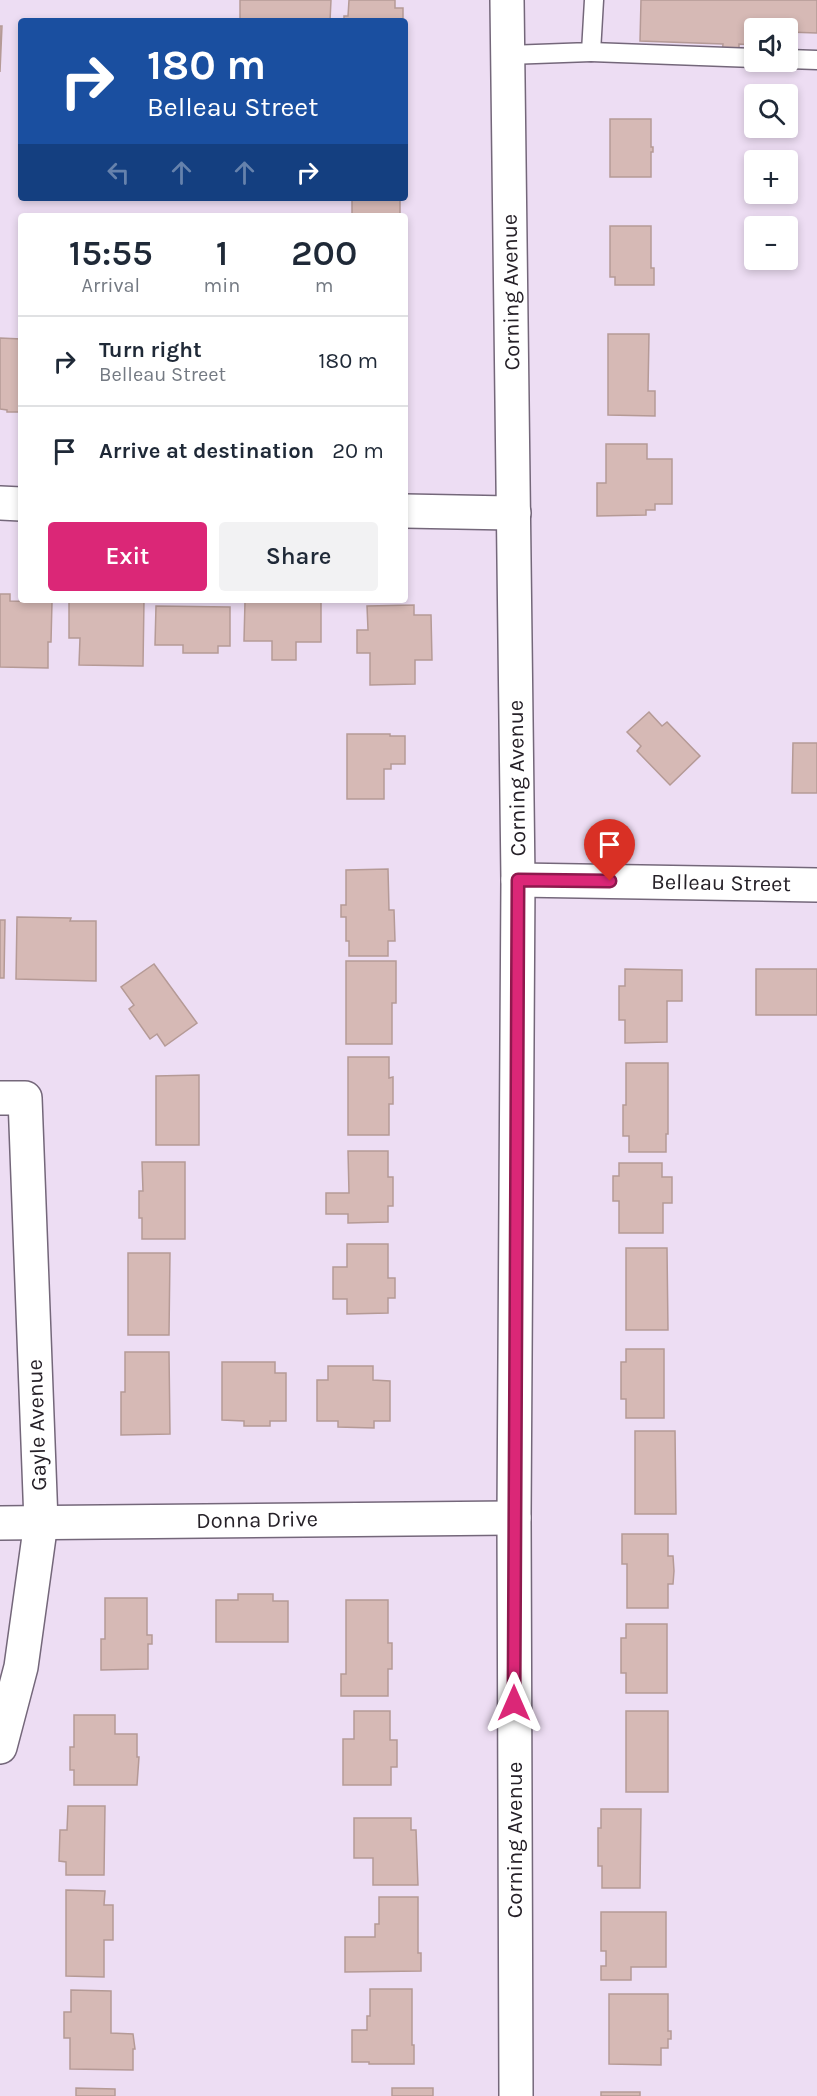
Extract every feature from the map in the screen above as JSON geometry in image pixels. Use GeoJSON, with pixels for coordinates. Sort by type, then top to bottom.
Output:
{"type":"FeatureCollection","features":[{"type":"Feature","properties":{"kind":"street","name":"Corning Avenue"},"geometry":{"type":"LineString","coordinates":[[507,0],[518,880],[514,1518],[516,2096]]}},
{"type":"Feature","properties":{"kind":"street"},"geometry":{"type":"LineString","coordinates":[[0,503],[18,504]]}},
{"type":"Feature","properties":{"kind":"street"},"geometry":{"type":"LineString","coordinates":[[408,511],[514,513]]}},
{"type":"Feature","properties":{"kind":"street","name":"Belleau Street"},"geometry":{"type":"LineString","coordinates":[[518,880],[817,885]]}},
{"type":"Feature","properties":{"kind":"street","name":"Gayle Avenue"},"geometry":{"type":"LineString","coordinates":[[0,1747],[21,1667],[41,1522],[12,1098]]}},
{"type":"Feature","properties":{"kind":"street","name":"Donna Drive"},"geometry":{"type":"LineString","coordinates":[[0,1523],[514,1518]]}},
{"type":"Feature","properties":{"kind":"lane"},"geometry":{"type":"LineString","coordinates":[[591,52],[594,0]]}},
{"type":"Feature","properties":{"kind":"lane"},"geometry":{"type":"LineString","coordinates":[[507,55],[591,52],[744,58]]}},
{"type":"Feature","properties":{"kind":"lane"},"geometry":{"type":"LineString","coordinates":[[798,59],[817,60]]}},
{"type":"Feature","properties":{"kind":"building"},"geometry":{"type":"Polygon","coordinates":[[[240,0],[331,0],[330,18],[240,18],[240,0]]]}},
{"type":"Feature","properties":{"kind":"building"},"geometry":{"type":"Polygon","coordinates":[[[349,0],[395,0],[395,8],[403,8],[403,18],[344,18],[348,16],[349,0]]]}},
{"type":"Feature","properties":{"kind":"building"},"geometry":{"type":"Polygon","coordinates":[[[641,0],[817,0],[817,33],[798,32],[798,18],[744,18],[744,44],[739,44],[739,55],[722,54],[723,44],[640,41],[641,0]]]}},
{"type":"Feature","properties":{"kind":"building"},"geometry":{"type":"Polygon","coordinates":[[[0,26],[2,26],[0,72],[0,26]]]}},
{"type":"Feature","properties":{"kind":"building"},"geometry":{"type":"Polygon","coordinates":[[[610,119],[651,119],[653,152],[651,152],[651,177],[610,177],[610,119]]]}},
{"type":"Feature","properties":{"kind":"building"},"geometry":{"type":"Polygon","coordinates":[[[352,201],[400,201],[400,213],[352,213],[352,201]]]}},
{"type":"Feature","properties":{"kind":"building"},"geometry":{"type":"Polygon","coordinates":[[[610,226],[651,226],[651,268],[654,268],[654,285],[615,285],[615,277],[610,277],[610,226]]]}},
{"type":"Feature","properties":{"kind":"building"},"geometry":{"type":"Polygon","coordinates":[[[608,334],[649,334],[648,391],[655,391],[655,416],[608,415],[608,334]]]}},
{"type":"Feature","properties":{"kind":"building"},"geometry":{"type":"Polygon","coordinates":[[[0,338],[18,339],[18,412],[7,412],[7,410],[0,409],[0,338]]]}},
{"type":"Feature","properties":{"kind":"building"},"geometry":{"type":"Polygon","coordinates":[[[606,444],[647,444],[647,459],[672,459],[672,504],[655,504],[655,510],[646,510],[646,515],[597,516],[597,483],[606,483],[606,444]]]}},
{"type":"Feature","properties":{"kind":"building"},"geometry":{"type":"Polygon","coordinates":[[[0,594],[10,594],[10,601],[18,603],[52,603],[48,668],[0,667],[0,594]]]}},
{"type":"Feature","properties":{"kind":"building"},"geometry":{"type":"Polygon","coordinates":[[[69,603],[144,603],[143,666],[79,665],[80,638],[69,638],[69,603]]]}},
{"type":"Feature","properties":{"kind":"building"},"geometry":{"type":"Polygon","coordinates":[[[245,603],[321,603],[321,642],[296,642],[296,660],[272,660],[272,641],[244,641],[245,603]]]}},
{"type":"Feature","properties":{"kind":"building"},"geometry":{"type":"Polygon","coordinates":[[[414,605],[414,615],[431,615],[432,660],[415,660],[415,684],[370,685],[370,653],[357,653],[357,630],[368,630],[367,606],[414,605]]]}},
{"type":"Feature","properties":{"kind":"building"},"geometry":{"type":"Polygon","coordinates":[[[156,606],[230,607],[230,646],[218,646],[218,653],[183,653],[183,645],[155,645],[156,606]]]}},
{"type":"Feature","properties":{"kind":"building"},"geometry":{"type":"Polygon","coordinates":[[[649,712],[662,726],[667,722],[700,756],[670,785],[637,751],[641,746],[627,732],[649,712]]]}},
{"type":"Feature","properties":{"kind":"building"},"geometry":{"type":"Polygon","coordinates":[[[347,734],[405,736],[405,764],[391,764],[391,769],[384,769],[384,799],[347,799],[347,734]]]}},
{"type":"Feature","properties":{"kind":"building"},"geometry":{"type":"Polygon","coordinates":[[[793,743],[817,743],[817,793],[792,793],[793,743]]]}},
{"type":"Feature","properties":{"kind":"building"},"geometry":{"type":"Polygon","coordinates":[[[388,869],[389,910],[394,910],[395,941],[388,941],[388,956],[349,956],[349,941],[346,941],[346,917],[341,917],[341,905],[346,905],[346,870],[388,869]]]}},
{"type":"Feature","properties":{"kind":"building"},"geometry":{"type":"Polygon","coordinates":[[[17,917],[96,921],[96,981],[16,979],[17,917]]]}},
{"type":"Feature","properties":{"kind":"building"},"geometry":{"type":"Polygon","coordinates":[[[0,920],[5,920],[4,978],[0,978],[0,920]]]}},
{"type":"Feature","properties":{"kind":"building"},"geometry":{"type":"Polygon","coordinates":[[[346,961],[396,961],[396,1003],[392,1003],[392,1044],[346,1044],[346,961]]]}},
{"type":"Feature","properties":{"kind":"building"},"geometry":{"type":"Polygon","coordinates":[[[154,964],[197,1023],[165,1046],[157,1034],[150,1039],[129,1009],[134,1005],[121,987],[154,964]]]}},
{"type":"Feature","properties":{"kind":"building"},"geometry":{"type":"Polygon","coordinates":[[[625,969],[682,970],[682,1001],[667,1001],[667,1042],[625,1043],[625,1020],[619,1020],[619,986],[625,986],[625,969]]]}},
{"type":"Feature","properties":{"kind":"building"},"geometry":{"type":"Polygon","coordinates":[[[756,969],[817,969],[817,1015],[756,1015],[756,969]]]}},
{"type":"Feature","properties":{"kind":"building"},"geometry":{"type":"Polygon","coordinates":[[[348,1057],[389,1057],[389,1078],[393,1077],[393,1104],[389,1104],[389,1135],[348,1135],[348,1057]]]}},
{"type":"Feature","properties":{"kind":"building"},"geometry":{"type":"Polygon","coordinates":[[[626,1063],[668,1063],[666,1152],[629,1152],[629,1136],[623,1136],[626,1063]]]}},
{"type":"Feature","properties":{"kind":"building"},"geometry":{"type":"Polygon","coordinates":[[[199,1075],[199,1145],[156,1145],[156,1076],[199,1075]]]}},
{"type":"Feature","properties":{"kind":"building"},"geometry":{"type":"Polygon","coordinates":[[[348,1151],[388,1151],[388,1177],[393,1177],[393,1206],[388,1206],[388,1222],[348,1223],[348,1214],[326,1214],[326,1193],[349,1193],[348,1151]]]}},
{"type":"Feature","properties":{"kind":"building"},"geometry":{"type":"Polygon","coordinates":[[[142,1162],[185,1162],[185,1239],[142,1239],[139,1191],[143,1191],[142,1162]]]}},
{"type":"Feature","properties":{"kind":"building"},"geometry":{"type":"Polygon","coordinates":[[[619,1163],[662,1163],[662,1177],[672,1177],[672,1203],[663,1203],[663,1233],[619,1233],[619,1201],[613,1201],[613,1176],[619,1176],[619,1163]]]}},
{"type":"Feature","properties":{"kind":"building"},"geometry":{"type":"Polygon","coordinates":[[[347,1244],[388,1244],[388,1278],[395,1278],[395,1298],[388,1298],[388,1313],[347,1314],[347,1299],[333,1299],[333,1267],[347,1267],[347,1244]]]}},
{"type":"Feature","properties":{"kind":"building"},"geometry":{"type":"Polygon","coordinates":[[[626,1248],[667,1248],[668,1330],[626,1330],[626,1248]]]}},
{"type":"Feature","properties":{"kind":"building"},"geometry":{"type":"Polygon","coordinates":[[[128,1253],[170,1253],[169,1335],[128,1335],[128,1253]]]}},
{"type":"Feature","properties":{"kind":"building"},"geometry":{"type":"Polygon","coordinates":[[[626,1349],[664,1349],[664,1418],[626,1418],[626,1399],[621,1399],[621,1362],[626,1362],[626,1349]]]}},
{"type":"Feature","properties":{"kind":"building"},"geometry":{"type":"Polygon","coordinates":[[[125,1352],[169,1352],[170,1434],[121,1435],[121,1392],[125,1392],[125,1352]]]}},
{"type":"Feature","properties":{"kind":"building"},"geometry":{"type":"Polygon","coordinates":[[[222,1362],[275,1362],[275,1373],[286,1373],[286,1421],[270,1421],[270,1426],[244,1426],[244,1421],[222,1420],[222,1362]]]}},
{"type":"Feature","properties":{"kind":"building"},"geometry":{"type":"Polygon","coordinates":[[[328,1366],[373,1366],[373,1380],[390,1381],[390,1421],[374,1421],[374,1428],[338,1427],[338,1421],[317,1421],[317,1380],[328,1380],[328,1366]]]}},
{"type":"Feature","properties":{"kind":"building"},"geometry":{"type":"Polygon","coordinates":[[[635,1431],[675,1431],[676,1514],[635,1514],[635,1431]]]}},
{"type":"Feature","properties":{"kind":"building"},"geometry":{"type":"Polygon","coordinates":[[[622,1534],[668,1534],[668,1556],[673,1556],[674,1571],[673,1584],[668,1584],[668,1608],[627,1608],[627,1564],[622,1564],[622,1534]]]}},
{"type":"Feature","properties":{"kind":"building"},"geometry":{"type":"Polygon","coordinates":[[[238,1594],[273,1594],[273,1601],[288,1601],[288,1642],[216,1642],[216,1600],[238,1600],[238,1594]]]}},
{"type":"Feature","properties":{"kind":"building"},"geometry":{"type":"Polygon","coordinates":[[[105,1598],[147,1598],[147,1635],[152,1635],[152,1644],[148,1644],[148,1669],[101,1670],[101,1639],[105,1639],[105,1598]]]}},
{"type":"Feature","properties":{"kind":"building"},"geometry":{"type":"Polygon","coordinates":[[[346,1600],[388,1600],[388,1643],[392,1643],[392,1669],[388,1669],[388,1696],[341,1696],[341,1674],[346,1674],[346,1600]]]}},
{"type":"Feature","properties":{"kind":"building"},"geometry":{"type":"Polygon","coordinates":[[[626,1624],[667,1624],[667,1693],[626,1693],[626,1673],[621,1673],[621,1638],[626,1638],[626,1624]]]}},
{"type":"Feature","properties":{"kind":"building"},"geometry":{"type":"Polygon","coordinates":[[[354,1711],[390,1711],[390,1740],[397,1740],[397,1767],[391,1767],[391,1785],[343,1785],[343,1739],[354,1739],[354,1711]]]}},
{"type":"Feature","properties":{"kind":"building"},"geometry":{"type":"Polygon","coordinates":[[[626,1711],[668,1711],[668,1792],[626,1792],[626,1711]]]}},
{"type":"Feature","properties":{"kind":"building"},"geometry":{"type":"Polygon","coordinates":[[[74,1715],[115,1715],[115,1734],[137,1734],[137,1757],[139,1757],[137,1785],[74,1785],[74,1770],[70,1770],[70,1747],[74,1747],[74,1715]]]}},
{"type":"Feature","properties":{"kind":"building"},"geometry":{"type":"Polygon","coordinates":[[[68,1806],[105,1806],[104,1875],[66,1875],[66,1862],[59,1861],[60,1830],[67,1830],[68,1806]]]}},
{"type":"Feature","properties":{"kind":"building"},"geometry":{"type":"Polygon","coordinates":[[[601,1809],[641,1809],[640,1888],[602,1888],[602,1866],[598,1866],[598,1828],[601,1828],[601,1809]]]}},
{"type":"Feature","properties":{"kind":"building"},"geometry":{"type":"Polygon","coordinates":[[[354,1818],[411,1818],[411,1830],[416,1830],[418,1885],[373,1885],[373,1858],[354,1858],[354,1818]]]}},
{"type":"Feature","properties":{"kind":"building"},"geometry":{"type":"Polygon","coordinates":[[[66,1890],[105,1891],[104,1905],[113,1905],[113,1940],[104,1940],[104,1977],[66,1976],[66,1890]]]}},
{"type":"Feature","properties":{"kind":"building"},"geometry":{"type":"Polygon","coordinates":[[[379,1897],[418,1897],[418,1953],[421,1953],[421,1971],[345,1972],[345,1937],[375,1937],[375,1924],[379,1924],[379,1897]]]}},
{"type":"Feature","properties":{"kind":"building"},"geometry":{"type":"Polygon","coordinates":[[[601,1912],[666,1912],[666,1967],[631,1967],[631,1980],[601,1980],[601,1966],[606,1966],[606,1951],[601,1951],[601,1912]]]}},
{"type":"Feature","properties":{"kind":"building"},"geometry":{"type":"Polygon","coordinates":[[[370,1989],[412,1989],[414,2064],[352,2062],[352,2030],[367,2030],[367,2016],[370,2016],[370,1989]]]}},
{"type":"Feature","properties":{"kind":"building"},"geometry":{"type":"Polygon","coordinates":[[[71,1990],[111,1991],[111,2033],[133,2034],[135,2049],[133,2049],[133,2070],[70,2069],[70,2038],[64,2038],[64,2012],[71,2012],[71,1990]]]}},
{"type":"Feature","properties":{"kind":"building"},"geometry":{"type":"Polygon","coordinates":[[[609,1994],[668,1994],[668,2031],[671,2031],[671,2039],[668,2039],[668,2048],[661,2048],[661,2065],[609,2064],[609,1994]]]}},
{"type":"Feature","properties":{"kind":"building"},"geometry":{"type":"Polygon","coordinates":[[[76,2088],[115,2089],[115,2096],[76,2096],[76,2088]]]}},
{"type":"Feature","properties":{"kind":"building"},"geometry":{"type":"Polygon","coordinates":[[[392,2088],[433,2088],[433,2096],[392,2096],[392,2088]]]}},
{"type":"Feature","properties":{"kind":"building"},"geometry":{"type":"Polygon","coordinates":[[[601,2092],[640,2092],[640,2096],[601,2096],[601,2092]]]}},
{"type":"Feature","properties":{"kind":"route"},"geometry":{"type":"LineString","coordinates":[[514,1703],[518,880],[610,881]]}}]}
